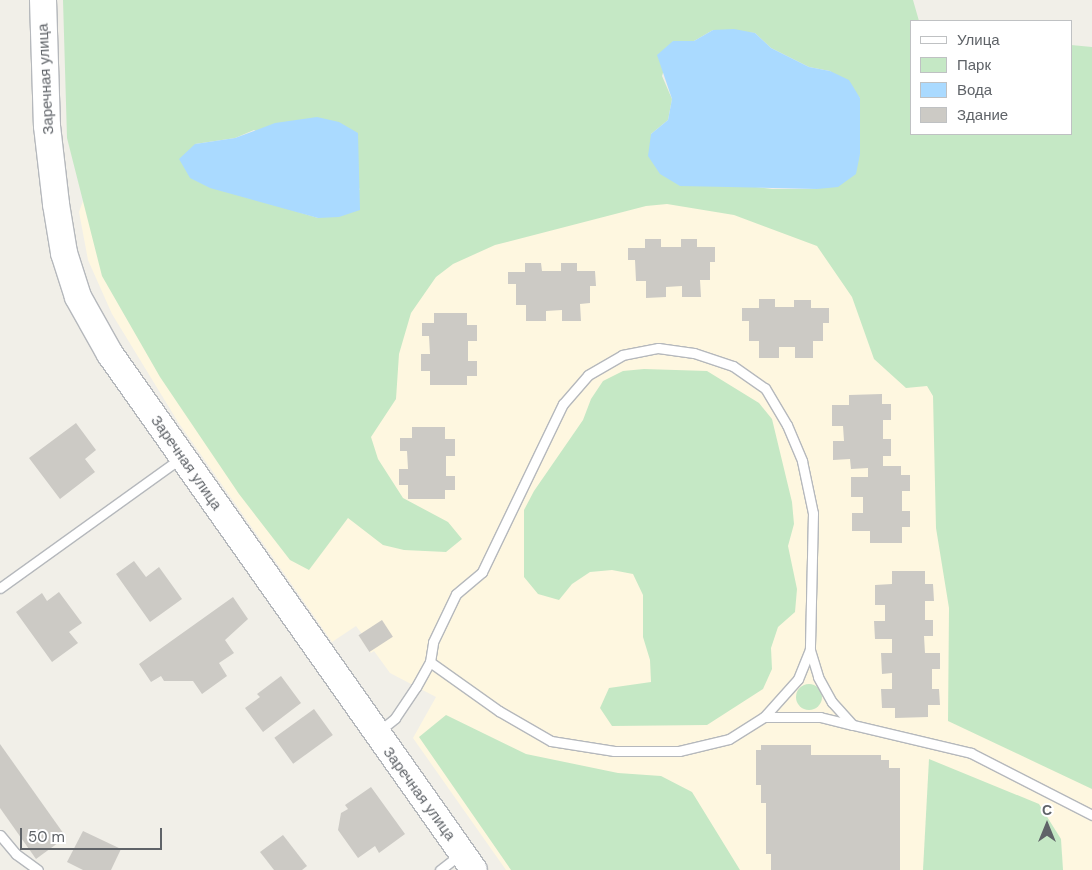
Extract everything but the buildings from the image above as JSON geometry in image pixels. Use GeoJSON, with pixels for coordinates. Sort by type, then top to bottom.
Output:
{"type":"FeatureCollection","features":[{"type":"Feature","properties":{"kind":"main road","name":"Заречная улица"},"geometry":{"type":"LineString","coordinates":[[43,0],[47,126],[64,253],[78,297],[110,354],[468,862]]}},
{"type":"Feature","properties":{"kind":"lane"},"geometry":{"type":"LineString","coordinates":[[376,734],[395,718],[430,662],[433,642],[456,594],[482,572],[563,404],[588,375],[622,355],[658,348],[694,353],[732,366],[765,388],[787,424],[802,461],[813,513],[810,650],[818,677],[832,702],[853,725]]}},
{"type":"Feature","properties":{"kind":"lane"},"geometry":{"type":"LineString","coordinates":[[0,588],[182,457]]}},
{"type":"Feature","properties":{"kind":"lane"},"geometry":{"type":"LineString","coordinates":[[430,662],[499,711],[551,741],[614,751],[678,751],[729,739],[764,717],[784,698],[798,679],[810,650]]}},
{"type":"Feature","properties":{"kind":"lane"},"geometry":{"type":"LineString","coordinates":[[764,717],[820,717],[971,753],[1092,815]]}},
{"type":"Feature","properties":{"kind":"lane"},"geometry":{"type":"LineString","coordinates":[[0,835],[16,854],[38,870]]}},
{"type":"Feature","properties":{"kind":"lane"},"geometry":{"type":"LineString","coordinates":[[440,870],[468,862]]}},
{"type":"Feature","properties":{"kind":"shaded area"},"geometry":{"type":"Polygon","coordinates":[[[88,187],[259,228],[548,189],[839,209],[900,310],[945,426],[1092,761],[1092,870],[506,870],[413,738],[436,697],[390,673],[374,651],[371,653],[359,636],[362,634],[356,626],[332,642],[178,422],[112,314],[88,260],[79,212],[88,187]]]}},
{"type":"Feature","properties":{"kind":"green space"},"geometry":{"type":"Polygon","coordinates":[[[63,0],[913,0],[919,20],[910,20],[910,135],[1072,135],[1072,45],[1092,47],[1092,789],[948,721],[949,608],[936,528],[933,396],[927,386],[906,388],[874,359],[852,297],[817,246],[734,215],[667,204],[646,206],[495,245],[453,264],[436,277],[411,313],[399,354],[396,399],[371,437],[378,459],[403,498],[448,522],[462,539],[446,552],[404,550],[383,545],[348,518],[309,570],[290,560],[239,494],[160,377],[102,276],[67,138],[63,0]],[[713,30],[694,41],[673,41],[662,76],[672,99],[668,120],[651,134],[748,186],[772,189],[817,189],[860,154],[860,98],[830,71],[809,67],[771,48],[755,33],[713,30]],[[254,130],[235,138],[195,144],[275,205],[318,218],[360,189],[254,130]]]}},
{"type":"Feature","properties":{"kind":"green space"},"geometry":{"type":"Polygon","coordinates":[[[644,369],[707,371],[759,403],[772,419],[792,502],[794,524],[788,546],[797,589],[795,612],[778,627],[771,648],[772,669],[763,689],[707,725],[612,726],[600,708],[609,688],[651,682],[650,660],[643,637],[643,595],[633,574],[612,570],[590,572],[572,584],[559,600],[538,594],[524,577],[524,510],[534,491],[583,420],[591,399],[603,381],[623,371],[644,369]]]}},
{"type":"Feature","properties":{"kind":"green space"},"geometry":{"type":"Polygon","coordinates":[[[809,684],[818,688],[822,697],[818,706],[809,710],[800,706],[796,697],[800,688],[809,684]]]}},
{"type":"Feature","properties":{"kind":"green space"},"geometry":{"type":"Polygon","coordinates":[[[446,715],[526,754],[618,773],[661,776],[692,792],[740,870],[511,870],[419,737],[446,715]]]}},
{"type":"Feature","properties":{"kind":"green space"},"geometry":{"type":"Polygon","coordinates":[[[929,759],[1039,804],[1061,839],[1063,870],[923,870],[929,759]]]}},
{"type":"Feature","properties":{"kind":"water"},"geometry":{"type":"Polygon","coordinates":[[[734,29],[755,33],[771,48],[809,67],[830,71],[849,80],[860,98],[860,154],[856,174],[838,187],[817,189],[680,186],[660,174],[648,156],[651,134],[668,120],[672,99],[657,55],[673,41],[694,41],[713,30],[734,29]]]}},
{"type":"Feature","properties":{"kind":"water"},"geometry":{"type":"Polygon","coordinates":[[[317,117],[339,122],[358,133],[360,210],[339,217],[318,218],[210,188],[190,178],[179,159],[195,144],[235,138],[275,123],[317,117]]]}}]}
